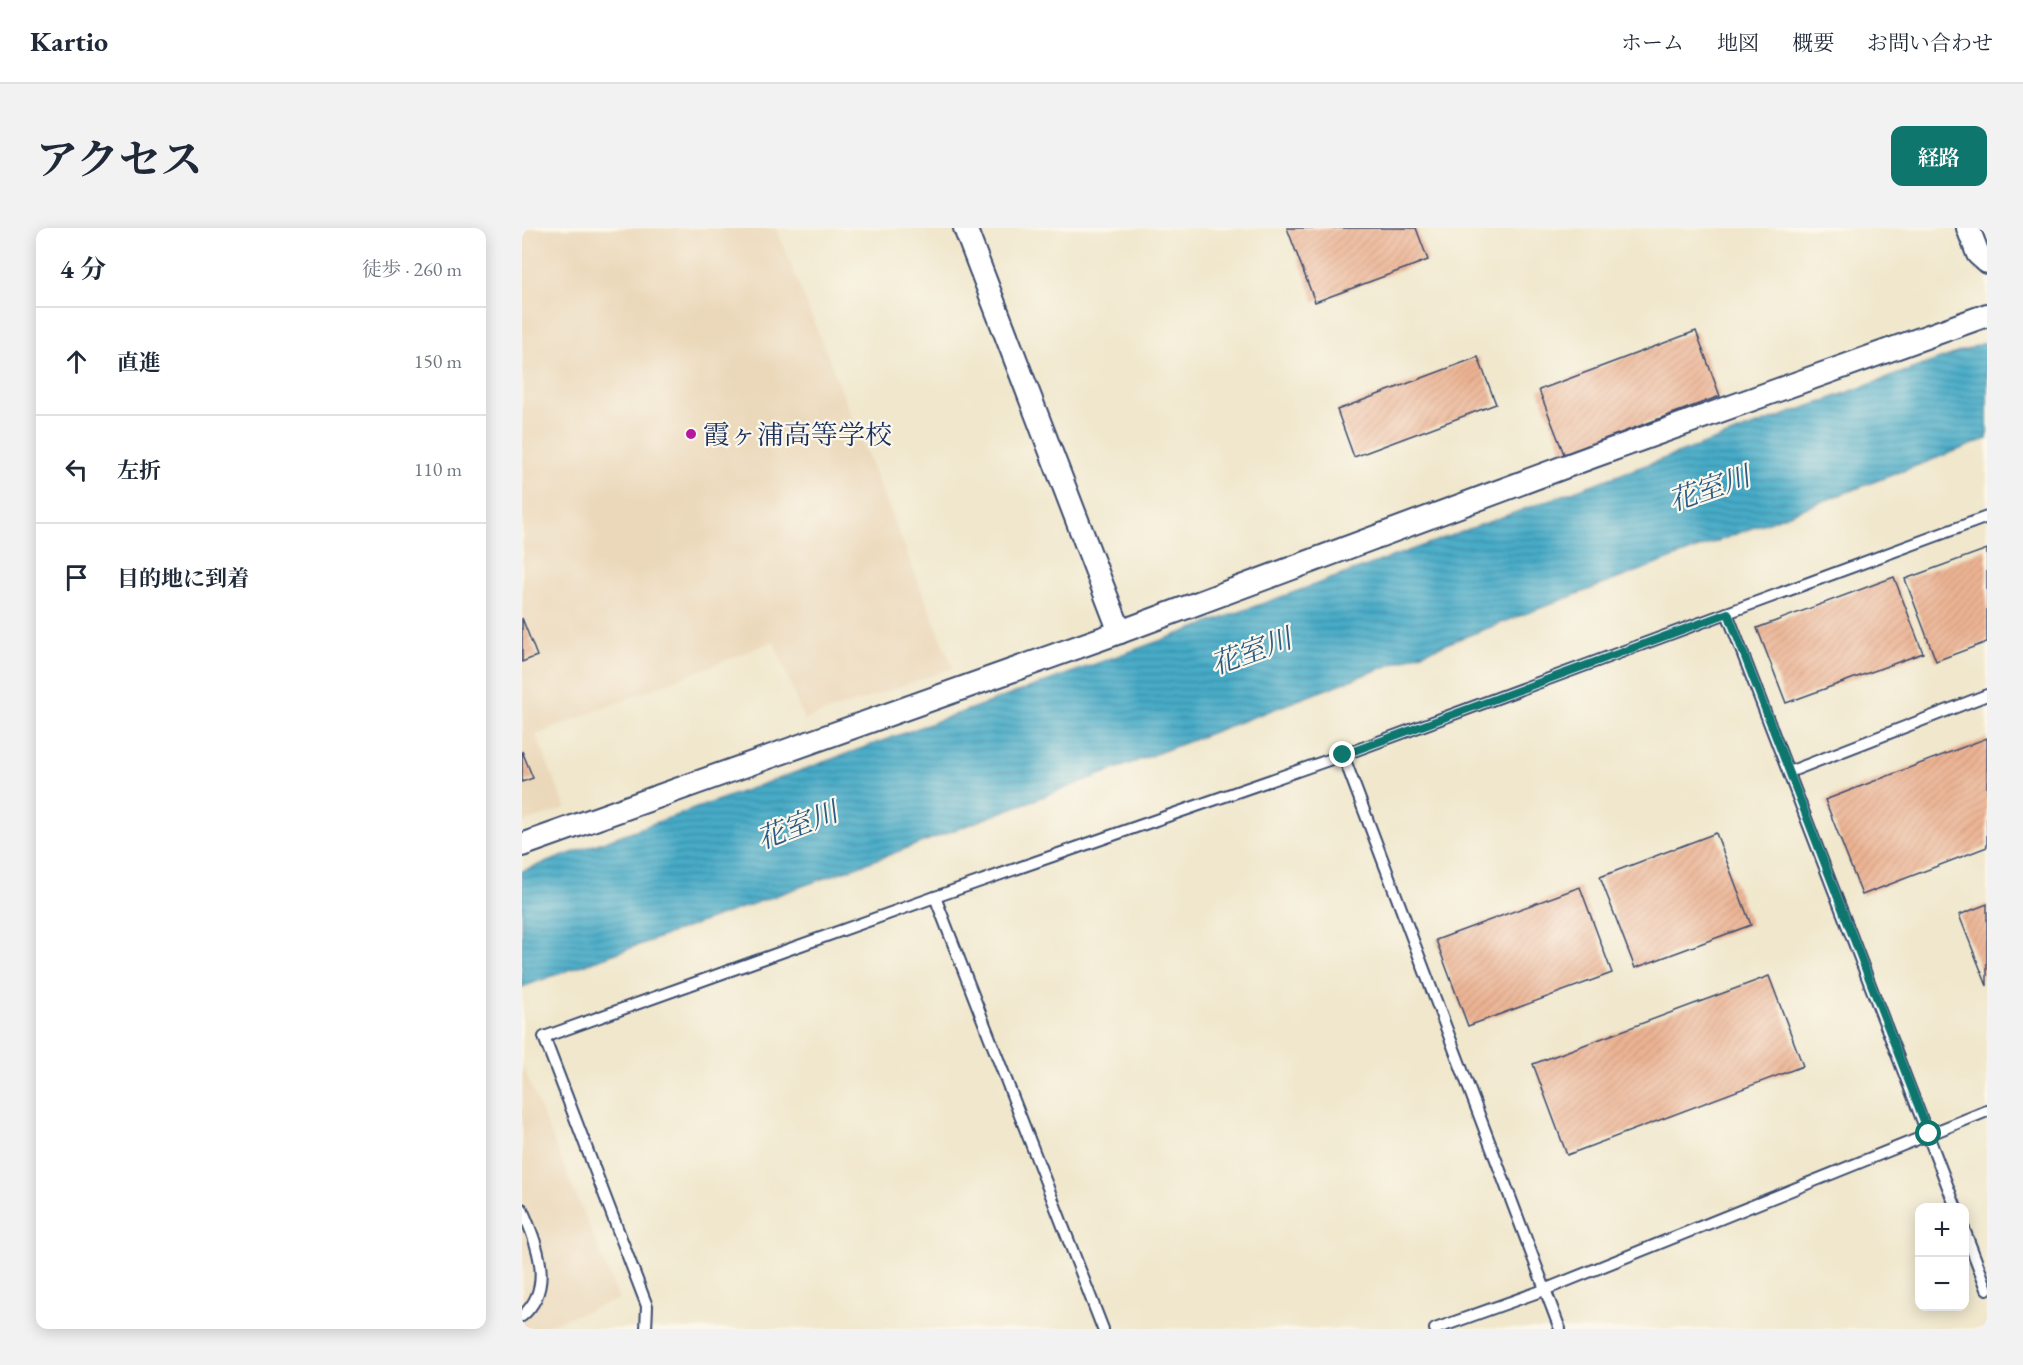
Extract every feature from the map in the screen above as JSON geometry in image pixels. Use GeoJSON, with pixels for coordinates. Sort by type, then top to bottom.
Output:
{"type":"FeatureCollection","features":[{"type":"Feature","properties":{"kind":"street"},"geometry":{"type":"LineString","coordinates":[[965,228],[1120,632]]}},
{"type":"Feature","properties":{"kind":"street"},"geometry":{"type":"LineString","coordinates":[[1968,228],[1978,254],[1987,262]]}},
{"type":"Feature","properties":{"kind":"street"},"geometry":{"type":"LineString","coordinates":[[522,844],[1120,632],[1594,456],[1987,315]]}},
{"type":"Feature","properties":{"kind":"lane"},"geometry":{"type":"LineString","coordinates":[[646,1329],[647,1306],[544,1037],[935,897],[1343,755],[1987,517]]}},
{"type":"Feature","properties":{"kind":"lane"},"geometry":{"type":"LineString","coordinates":[[1728,613],[1954,1203]]}},
{"type":"Feature","properties":{"kind":"lane"},"geometry":{"type":"LineString","coordinates":[[1789,772],[1987,695]]}},
{"type":"Feature","properties":{"kind":"lane"},"geometry":{"type":"LineString","coordinates":[[1343,755],[1560,1329]]}},
{"type":"Feature","properties":{"kind":"lane"},"geometry":{"type":"LineString","coordinates":[[935,897],[1103,1329]]}},
{"type":"Feature","properties":{"kind":"lane"},"geometry":{"type":"LineString","coordinates":[[1435,1329],[1545,1290],[1987,1111]]}},
{"type":"Feature","properties":{"kind":"lane"},"geometry":{"type":"LineString","coordinates":[[522,1209],[536,1242],[541,1265],[538,1292],[522,1316]]}},
{"type":"Feature","properties":{"kind":"lane"},"geometry":{"type":"LineString","coordinates":[[1969,1240],[1987,1289]]}},
{"type":"Feature","properties":{"kind":"shaded area","name":"霞ヶ浦高等学校"},"geometry":{"type":"Polygon","coordinates":[[[522,228],[776,228],[953,668],[804,720],[774,641],[536,735],[566,808],[522,823],[522,228]]]}},
{"type":"Feature","properties":{"kind":"shaded area"},"geometry":{"type":"Polygon","coordinates":[[[522,1065],[619,1299],[537,1329],[522,1329],[522,1065]]]}},
{"type":"Feature","properties":{"kind":"water","name":"花室川"},"geometry":{"type":"Polygon","coordinates":[[[1987,342],[1987,439],[886,856],[522,987],[522,871],[1987,342]]]}},
{"type":"Feature","properties":{"kind":"building"},"geometry":{"type":"Polygon","coordinates":[[[1287,228],[1416,228],[1428,260],[1315,302],[1287,228]]]}},
{"type":"Feature","properties":{"kind":"building"},"geometry":{"type":"Polygon","coordinates":[[[1696,331],[1720,396],[1564,454],[1539,390],[1696,331]]]}},
{"type":"Feature","properties":{"kind":"building"},"geometry":{"type":"Polygon","coordinates":[[[1478,357],[1496,404],[1354,457],[1337,410],[1478,357]]]}},
{"type":"Feature","properties":{"kind":"building"},"geometry":{"type":"Polygon","coordinates":[[[1987,549],[1987,642],[1936,661],[1905,579],[1987,549]]]}},
{"type":"Feature","properties":{"kind":"building"},"geometry":{"type":"Polygon","coordinates":[[[1894,577],[1923,653],[1786,703],[1757,628],[1894,577]]]}},
{"type":"Feature","properties":{"kind":"building"},"geometry":{"type":"Polygon","coordinates":[[[522,618],[537,656],[522,662],[522,618]]]}},
{"type":"Feature","properties":{"kind":"building"},"geometry":{"type":"Polygon","coordinates":[[[1987,738],[1987,847],[1862,895],[1825,800],[1987,738]]]}},
{"type":"Feature","properties":{"kind":"building"},"geometry":{"type":"Polygon","coordinates":[[[522,751],[533,778],[522,782],[522,751]]]}},
{"type":"Feature","properties":{"kind":"building"},"geometry":{"type":"Polygon","coordinates":[[[1716,833],[1751,925],[1635,968],[1600,877],[1716,833]]]}},
{"type":"Feature","properties":{"kind":"building"},"geometry":{"type":"Polygon","coordinates":[[[1580,887],[1612,973],[1468,1026],[1436,940],[1580,887]]]}},
{"type":"Feature","properties":{"kind":"building"},"geometry":{"type":"Polygon","coordinates":[[[1987,904],[1987,986],[1959,915],[1987,904]]]}},
{"type":"Feature","properties":{"kind":"building"},"geometry":{"type":"Polygon","coordinates":[[[1769,976],[1803,1066],[1567,1155],[1533,1064],[1769,976]]]}},
{"type":"Feature","properties":{"kind":"place","name":"霞ヶ浦高等学校"},"geometry":{"type":"Point","coordinates":[691,434]}},
{"type":"Feature","properties":{"kind":"route"},"geometry":{"type":"LineString","coordinates":[[1343,755],[1728,613],[1929,1134]]}}]}
